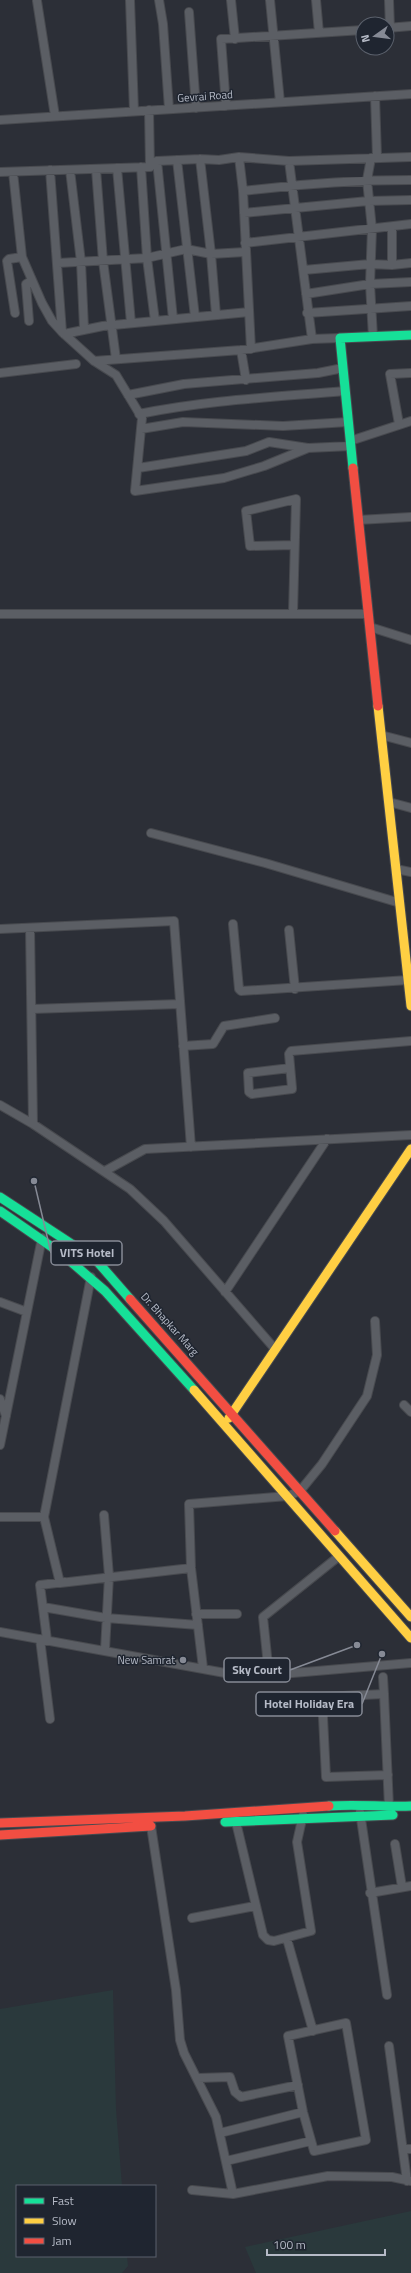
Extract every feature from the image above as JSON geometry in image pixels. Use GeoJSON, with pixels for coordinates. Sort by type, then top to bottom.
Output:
{"type":"FeatureCollection","features":[{"type":"Feature","properties":{"kind":"main road"},"geometry":{"type":"LineString","coordinates":[[411,335],[340,338],[396,869],[408,950],[408,980],[411,1006]]}},
{"type":"Feature","properties":{"kind":"main road"},"geometry":{"type":"LineString","coordinates":[[223,1425],[411,1149]]}},
{"type":"Feature","properties":{"kind":"main road","name":"Dr. Bhapkar Marg"},"geometry":{"type":"LineString","coordinates":[[0,1197],[96,1260],[233,1412],[300,1491],[411,1616]]}},
{"type":"Feature","properties":{"kind":"main road"},"geometry":{"type":"LineString","coordinates":[[0,1211],[42,1238],[91,1277],[119,1304],[183,1375],[223,1425],[288,1496],[338,1556],[411,1638]]}},
{"type":"Feature","properties":{"kind":"main road"},"geometry":{"type":"LineString","coordinates":[[0,1834],[151,1826],[306,1808],[359,1804],[389,1807],[411,1806]]}},
{"type":"Feature","properties":{"kind":"main road"},"geometry":{"type":"LineString","coordinates":[[0,1823],[64,1820],[235,1817],[301,1819],[411,1814]]}},
{"type":"Feature","properties":{"kind":"main road"},"geometry":{"type":"LineString","coordinates":[[64,1820],[65,1831]]}},
{"type":"Feature","properties":{"kind":"street"},"geometry":{"type":"LineString","coordinates":[[38,0],[55,116]]}},
{"type":"Feature","properties":{"kind":"street"},"geometry":{"type":"LineString","coordinates":[[130,0],[134,111]]}},
{"type":"Feature","properties":{"kind":"street"},"geometry":{"type":"LineString","coordinates":[[159,0],[163,24],[169,109]]}},
{"type":"Feature","properties":{"kind":"street"},"geometry":{"type":"LineString","coordinates":[[231,0],[235,39]]}},
{"type":"Feature","properties":{"kind":"street"},"geometry":{"type":"LineString","coordinates":[[270,0],[280,102]]}},
{"type":"Feature","properties":{"kind":"street"},"geometry":{"type":"LineString","coordinates":[[316,0],[319,33]]}},
{"type":"Feature","properties":{"kind":"street"},"geometry":{"type":"LineString","coordinates":[[389,0],[389,16]]}},
{"type":"Feature","properties":{"kind":"street"},"geometry":{"type":"LineString","coordinates":[[189,12],[196,108]]}},
{"type":"Feature","properties":{"kind":"street"},"geometry":{"type":"LineString","coordinates":[[395,27],[411,26]]}},
{"type":"Feature","properties":{"kind":"street"},"geometry":{"type":"LineString","coordinates":[[226,106],[220,40],[355,31]]}},
{"type":"Feature","properties":{"kind":"street","name":"Gevrai Road"},"geometry":{"type":"LineString","coordinates":[[0,120],[411,94]]}},
{"type":"Feature","properties":{"kind":"street"},"geometry":{"type":"LineString","coordinates":[[373,337],[370,284],[372,229],[367,180],[374,157],[375,96]]}},
{"type":"Feature","properties":{"kind":"street"},"geometry":{"type":"LineString","coordinates":[[149,110],[173,319]]}},
{"type":"Feature","properties":{"kind":"street"},"geometry":{"type":"LineString","coordinates":[[0,172],[142,167],[177,160],[219,160],[239,157],[289,161],[411,156]]}},
{"type":"Feature","properties":{"kind":"street"},"geometry":{"type":"LineString","coordinates":[[239,157],[243,191],[251,349]]}},
{"type":"Feature","properties":{"kind":"street"},"geometry":{"type":"LineString","coordinates":[[200,159],[211,254],[216,315]]}},
{"type":"Feature","properties":{"kind":"street"},"geometry":{"type":"LineString","coordinates":[[177,160],[195,317]]}},
{"type":"Feature","properties":{"kind":"street"},"geometry":{"type":"LineString","coordinates":[[289,161],[298,237],[304,270],[307,313],[312,339]]}},
{"type":"Feature","properties":{"kind":"street"},"geometry":{"type":"LineString","coordinates":[[142,167],[147,258],[155,321]]}},
{"type":"Feature","properties":{"kind":"street"},"geometry":{"type":"LineString","coordinates":[[117,168],[131,323]]}},
{"type":"Feature","properties":{"kind":"street"},"geometry":{"type":"LineString","coordinates":[[96,169],[102,260],[116,359]]}},
{"type":"Feature","properties":{"kind":"street"},"geometry":{"type":"LineString","coordinates":[[50,170],[63,333]]}},
{"type":"Feature","properties":{"kind":"street"},"geometry":{"type":"LineString","coordinates":[[70,170],[81,262],[84,328]]}},
{"type":"Feature","properties":{"kind":"street"},"geometry":{"type":"LineString","coordinates":[[13,172],[22,257],[31,281],[52,321],[94,361],[116,375],[142,418],[135,491],[224,478],[264,466],[308,448]]}},
{"type":"Feature","properties":{"kind":"street"},"geometry":{"type":"LineString","coordinates":[[243,191],[292,185],[367,180],[411,180]]}},
{"type":"Feature","properties":{"kind":"street"},"geometry":{"type":"LineString","coordinates":[[244,213],[368,201],[411,200]]}},
{"type":"Feature","properties":{"kind":"street"},"geometry":{"type":"LineString","coordinates":[[58,263],[147,258],[165,252],[186,249],[211,254],[298,237],[411,224]]}},
{"type":"Feature","properties":{"kind":"street"},"geometry":{"type":"LineString","coordinates":[[392,227],[392,265]]}},
{"type":"Feature","properties":{"kind":"street"},"geometry":{"type":"LineString","coordinates":[[14,313],[7,261],[9,259],[22,257]]}},
{"type":"Feature","properties":{"kind":"street"},"geometry":{"type":"LineString","coordinates":[[304,270],[370,264],[392,265],[411,263]]}},
{"type":"Feature","properties":{"kind":"street"},"geometry":{"type":"LineString","coordinates":[[29,320],[26,284],[31,281]]}},
{"type":"Feature","properties":{"kind":"street"},"geometry":{"type":"LineString","coordinates":[[306,294],[370,284],[411,282]]}},
{"type":"Feature","properties":{"kind":"street"},"geometry":{"type":"LineString","coordinates":[[307,313],[411,306]]}},
{"type":"Feature","properties":{"kind":"street"},"geometry":{"type":"LineString","coordinates":[[63,333],[84,328],[110,325],[249,312]]}},
{"type":"Feature","properties":{"kind":"street"},"geometry":{"type":"LineString","coordinates":[[94,361],[242,350],[312,339],[340,338]]}},
{"type":"Feature","properties":{"kind":"street"},"geometry":{"type":"LineString","coordinates":[[242,350],[246,380]]}},
{"type":"Feature","properties":{"kind":"street"},"geometry":{"type":"LineString","coordinates":[[0,373],[76,364]]}},
{"type":"Feature","properties":{"kind":"street"},"geometry":{"type":"LineString","coordinates":[[128,395],[184,384],[318,373],[343,368]]}},
{"type":"Feature","properties":{"kind":"street"},"geometry":{"type":"LineString","coordinates":[[399,424],[390,374],[411,373]]}},
{"type":"Feature","properties":{"kind":"street"},"geometry":{"type":"LineString","coordinates":[[140,414],[170,408],[232,400],[345,391]]}},
{"type":"Feature","properties":{"kind":"street"},"geometry":{"type":"LineString","coordinates":[[138,468],[246,451],[270,442],[308,448],[351,444],[399,424],[411,421]]}},
{"type":"Feature","properties":{"kind":"street"},"geometry":{"type":"LineString","coordinates":[[141,429],[183,422],[283,426],[348,422]]}},
{"type":"Feature","properties":{"kind":"street"},"geometry":{"type":"LineString","coordinates":[[293,614],[296,499],[246,511],[250,546],[294,545]]}},
{"type":"Feature","properties":{"kind":"street"},"geometry":{"type":"LineString","coordinates":[[358,520],[411,517]]}},
{"type":"Feature","properties":{"kind":"street"},"geometry":{"type":"LineString","coordinates":[[0,614],[368,614]]}},
{"type":"Feature","properties":{"kind":"street"},"geometry":{"type":"LineString","coordinates":[[370,627],[411,640]]}},
{"type":"Feature","properties":{"kind":"street"},"geometry":{"type":"LineString","coordinates":[[382,735],[411,744]]}},
{"type":"Feature","properties":{"kind":"street"},"geometry":{"type":"LineString","coordinates":[[389,802],[411,808]]}},
{"type":"Feature","properties":{"kind":"street"},"geometry":{"type":"LineString","coordinates":[[151,833],[265,863],[400,903]]}},
{"type":"Feature","properties":{"kind":"street"},"geometry":{"type":"LineString","coordinates":[[396,869],[411,872]]}},
{"type":"Feature","properties":{"kind":"street"},"geometry":{"type":"LineString","coordinates":[[0,929],[174,921],[191,1147]]}},
{"type":"Feature","properties":{"kind":"street"},"geometry":{"type":"LineString","coordinates":[[233,924],[239,989],[241,991],[294,989],[408,980]]}},
{"type":"Feature","properties":{"kind":"street"},"geometry":{"type":"LineString","coordinates":[[30,928],[33,1124]]}},
{"type":"Feature","properties":{"kind":"street"},"geometry":{"type":"LineString","coordinates":[[288,930],[294,989]]}},
{"type":"Feature","properties":{"kind":"street"},"geometry":{"type":"LineString","coordinates":[[32,1009],[180,1004]]}},
{"type":"Feature","properties":{"kind":"street"},"geometry":{"type":"LineString","coordinates":[[183,1046],[213,1044],[224,1026],[275,1018]]}},
{"type":"Feature","properties":{"kind":"street"},"geometry":{"type":"LineString","coordinates":[[290,1068],[248,1073],[249,1092],[252,1094],[292,1089],[290,1051],[411,1041]]}},
{"type":"Feature","properties":{"kind":"street"},"geometry":{"type":"LineString","coordinates":[[0,1105],[33,1124],[130,1189],[164,1222],[275,1349]]}},
{"type":"Feature","properties":{"kind":"street"},"geometry":{"type":"LineString","coordinates":[[105,1171],[145,1149],[411,1135]]}},
{"type":"Feature","properties":{"kind":"street"},"geometry":{"type":"LineString","coordinates":[[225,1292],[327,1139]]}},
{"type":"Feature","properties":{"kind":"street"},"geometry":{"type":"LineString","coordinates":[[0,1445],[42,1238]]}},
{"type":"Feature","properties":{"kind":"street"},"geometry":{"type":"LineString","coordinates":[[66,1582],[60,1583],[44,1517],[91,1277]]}},
{"type":"Feature","properties":{"kind":"street"},"geometry":{"type":"LineString","coordinates":[[0,1302],[27,1312]]}},
{"type":"Feature","properties":{"kind":"street"},"geometry":{"type":"LineString","coordinates":[[202,1668],[191,1568],[189,1504],[288,1496],[300,1491],[339,1441],[367,1396],[377,1355],[375,1321]]}},
{"type":"Feature","properties":{"kind":"street"},"geometry":{"type":"LineString","coordinates":[[0,1399],[6,1416]]}},
{"type":"Feature","properties":{"kind":"street"},"geometry":{"type":"LineString","coordinates":[[404,1405],[411,1412]]}},
{"type":"Feature","properties":{"kind":"street"},"geometry":{"type":"LineString","coordinates":[[104,1515],[109,1576],[105,1650]]}},
{"type":"Feature","properties":{"kind":"street"},"geometry":{"type":"LineString","coordinates":[[0,1517],[44,1517]]}},
{"type":"Feature","properties":{"kind":"street"},"geometry":{"type":"LineString","coordinates":[[269,1675],[263,1617],[338,1556]]}},
{"type":"Feature","properties":{"kind":"street"},"geometry":{"type":"LineString","coordinates":[[50,1719],[43,1639],[43,1608],[40,1586],[109,1576],[191,1568]]}},
{"type":"Feature","properties":{"kind":"street"},"geometry":{"type":"LineString","coordinates":[[43,1608],[106,1618],[198,1625]]}},
{"type":"Feature","properties":{"kind":"street"},"geometry":{"type":"LineString","coordinates":[[196,1614],[237,1614]]}},
{"type":"Feature","properties":{"kind":"street"},"geometry":{"type":"LineString","coordinates":[[0,1632],[236,1675],[269,1675],[411,1664]]}},
{"type":"Feature","properties":{"kind":"street"},"geometry":{"type":"LineString","coordinates":[[383,1676],[389,1807]]}},
{"type":"Feature","properties":{"kind":"street"},"geometry":{"type":"LineString","coordinates":[[384,1694],[322,1696],[326,1777],[388,1775]]}},
{"type":"Feature","properties":{"kind":"street"},"geometry":{"type":"LineString","coordinates":[[359,1804],[370,1893],[386,1995]]}},
{"type":"Feature","properties":{"kind":"street"},"geometry":{"type":"LineString","coordinates":[[235,1817],[263,1935],[268,1940],[274,1941],[310,1932],[311,1930],[297,1842],[301,1819],[306,1808]]}},
{"type":"Feature","properties":{"kind":"street"},"geometry":{"type":"LineString","coordinates":[[151,1826],[176,1990],[180,2040],[184,2053],[198,2078],[216,2117],[233,2194]]}},
{"type":"Feature","properties":{"kind":"street"},"geometry":{"type":"LineString","coordinates":[[395,1844],[402,1887]]}},
{"type":"Feature","properties":{"kind":"street"},"geometry":{"type":"LineString","coordinates":[[370,1893],[411,1886]]}},
{"type":"Feature","properties":{"kind":"street"},"geometry":{"type":"LineString","coordinates":[[192,1918],[255,1906]]}},
{"type":"Feature","properties":{"kind":"street"},"geometry":{"type":"LineString","coordinates":[[287,1938],[313,2030]]}},
{"type":"Feature","properties":{"kind":"street"},"geometry":{"type":"LineString","coordinates":[[346,2023],[366,2140],[314,2151],[303,2112],[288,2036],[313,2030],[346,2023]]}},
{"type":"Feature","properties":{"kind":"street"},"geometry":{"type":"LineString","coordinates":[[192,2190],[233,2194],[328,2176],[392,2177],[409,2181],[407,2149],[389,2046]]}},
{"type":"Feature","properties":{"kind":"street"},"geometry":{"type":"LineString","coordinates":[[198,2078],[230,2077],[235,2092],[242,2097],[298,2085]]}},
{"type":"Feature","properties":{"kind":"street"},"geometry":{"type":"LineString","coordinates":[[220,2133],[303,2112]]}},
{"type":"Feature","properties":{"kind":"street"},"geometry":{"type":"LineString","coordinates":[[226,2161],[312,2141]]}},
{"type":"Feature","properties":{"kind":"shaded area"},"geometry":{"type":"Polygon","coordinates":[[[113,1990],[116,2109],[122,2185],[16,2185],[16,2257],[127,2257],[128,2266],[122,2273],[0,2273],[0,2009],[113,1990]]]}},
{"type":"Feature","properties":{"kind":"shaded area"},"geometry":{"type":"Polygon","coordinates":[[[411,2211],[411,2273],[256,2273],[245,2247],[411,2211]]]}},
{"type":"Feature","properties":{"kind":"traffic: fast"},"geometry":{"type":"LineString","coordinates":[[353,468],[340,338],[411,335]]}},
{"type":"Feature","properties":{"kind":"traffic: fast"},"geometry":{"type":"LineString","coordinates":[[0,1197],[96,1260],[130,1299]]}},
{"type":"Feature","properties":{"kind":"traffic: fast"},"geometry":{"type":"LineString","coordinates":[[0,1211],[62,1254],[105,1291],[194,1390]]}},
{"type":"Feature","properties":{"kind":"traffic: fast"},"geometry":{"type":"LineString","coordinates":[[329,1806],[411,1806]]}},
{"type":"Feature","properties":{"kind":"traffic: fast"},"geometry":{"type":"LineString","coordinates":[[225,1822],[393,1815]]}},
{"type":"Feature","properties":{"kind":"traffic: slow"},"geometry":{"type":"LineString","coordinates":[[378,706],[411,1006]]}},
{"type":"Feature","properties":{"kind":"traffic: slow"},"geometry":{"type":"LineString","coordinates":[[229,1418],[411,1149]]}},
{"type":"Feature","properties":{"kind":"traffic: slow"},"geometry":{"type":"LineString","coordinates":[[194,1390],[411,1638]]}},
{"type":"Feature","properties":{"kind":"traffic: slow"},"geometry":{"type":"LineString","coordinates":[[335,1531],[411,1617]]}},
{"type":"Feature","properties":{"kind":"traffic: jam"},"geometry":{"type":"LineString","coordinates":[[353,468],[378,706]]}},
{"type":"Feature","properties":{"kind":"traffic: jam"},"geometry":{"type":"LineString","coordinates":[[130,1299],[335,1531]]}},
{"type":"Feature","properties":{"kind":"traffic: jam"},"geometry":{"type":"LineString","coordinates":[[0,1823],[185,1816],[329,1806]]}},
{"type":"Feature","properties":{"kind":"traffic: jam"},"geometry":{"type":"LineString","coordinates":[[0,1835],[151,1826]]}},
{"type":"Feature","properties":{"kind":"place","name":"VITS Hotel"},"geometry":{"type":"Point","coordinates":[34,1181]}},
{"type":"Feature","properties":{"kind":"place","name":"Sky Court"},"geometry":{"type":"Point","coordinates":[357,1645]}},
{"type":"Feature","properties":{"kind":"place","name":"Hotel Holiday Era"},"geometry":{"type":"Point","coordinates":[382,1654]}},
{"type":"Feature","properties":{"kind":"place","name":"New Samrat"},"geometry":{"type":"Point","coordinates":[183,1660]}}]}
